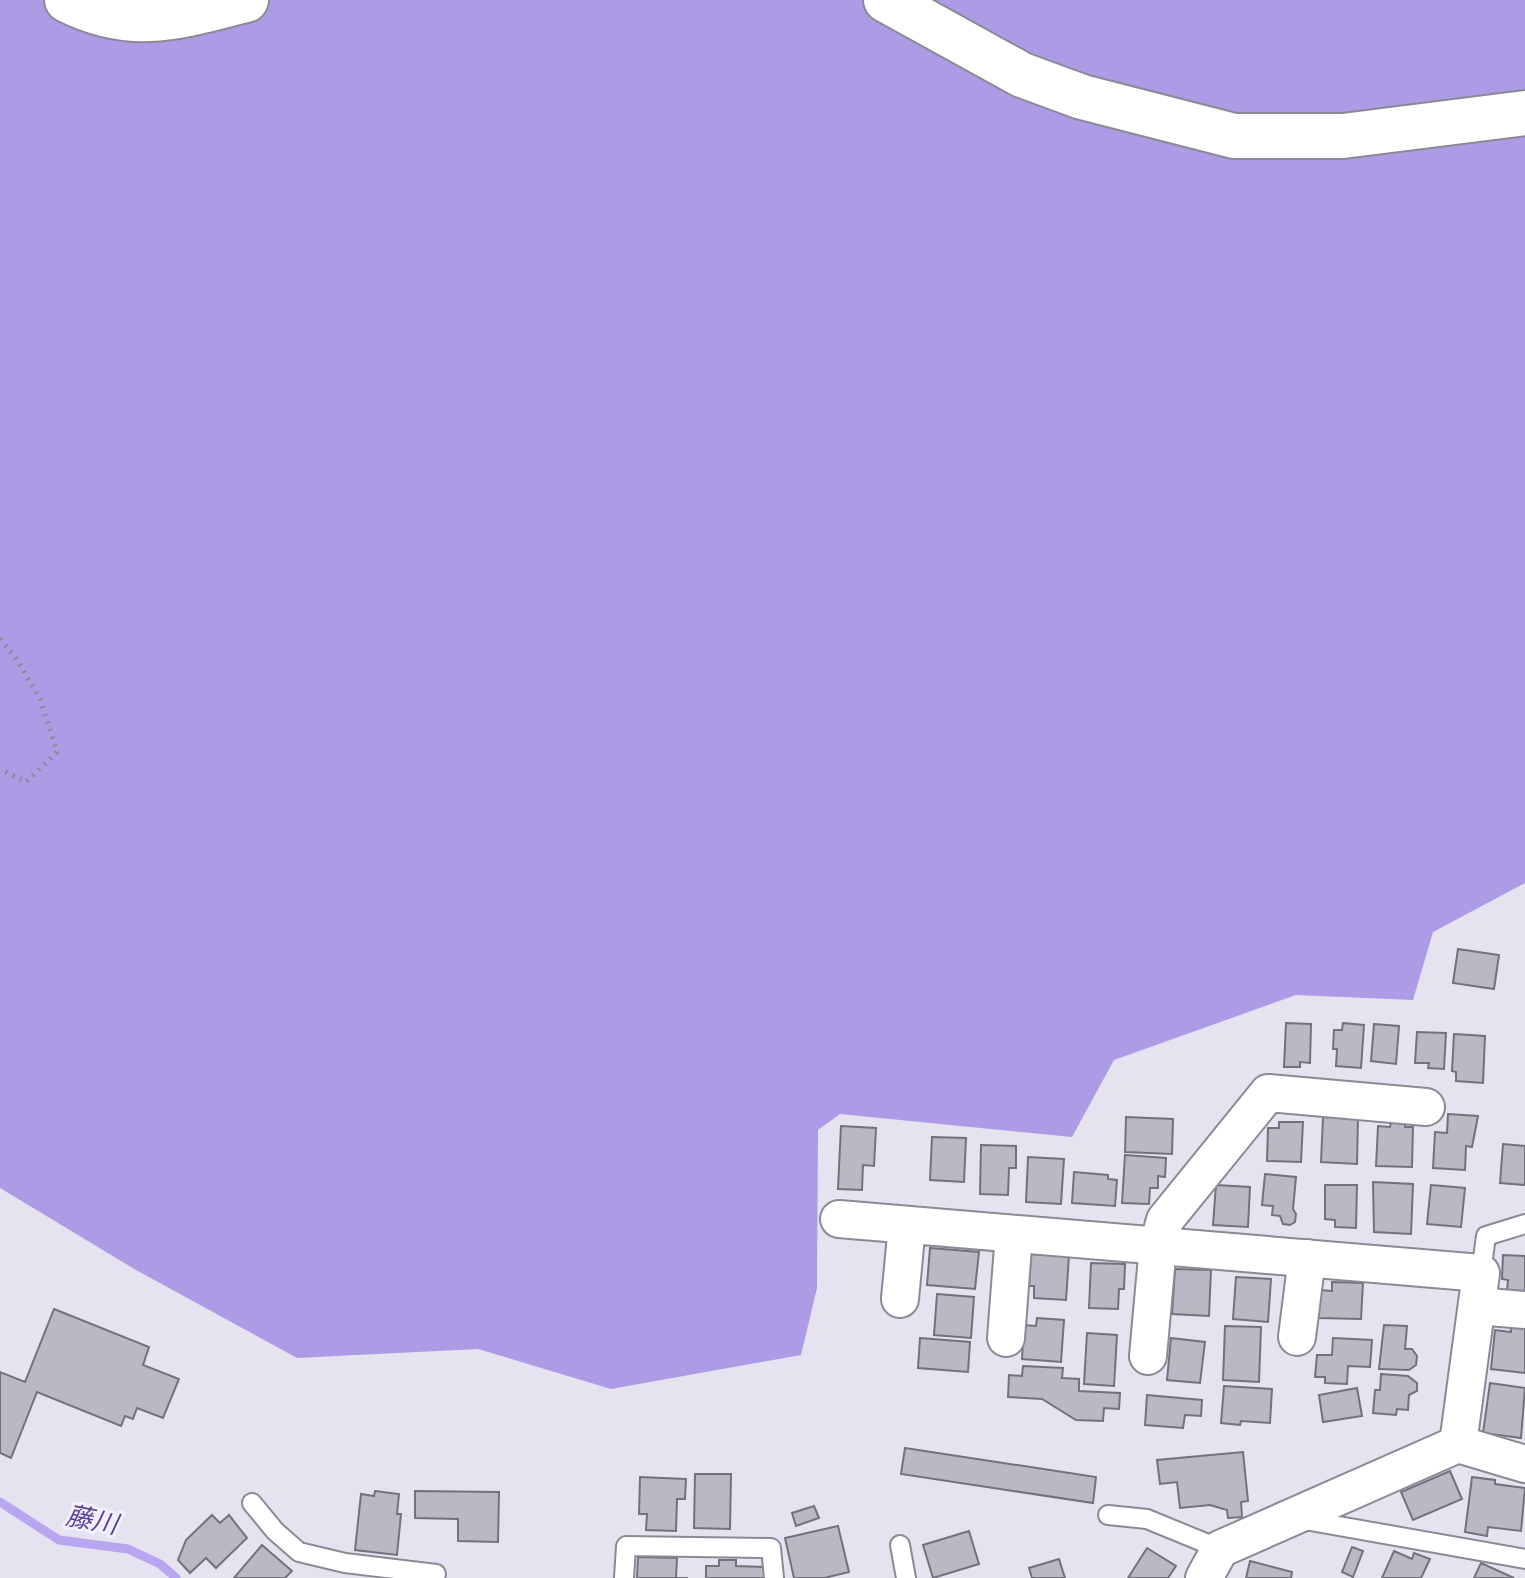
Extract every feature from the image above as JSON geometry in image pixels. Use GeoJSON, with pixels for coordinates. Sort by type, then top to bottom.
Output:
{"type":"FeatureCollection","features":[{"type":"Feature","properties":{"kind":"main road"},"geometry":{"type":"LineString","coordinates":[[67,0],[84,8],[143,21],[173,18],[246,0]]}},
{"type":"Feature","properties":{"kind":"main road"},"geometry":{"type":"LineString","coordinates":[[886,0],[1022,75],[1082,97],[1234,136],[1343,136],[1525,113]]}},
{"type":"Feature","properties":{"kind":"street"},"geometry":{"type":"LineString","coordinates":[[1148,1356],[1158,1246],[1165,1220],[1268,1093],[1426,1107]]}},
{"type":"Feature","properties":{"kind":"street"},"geometry":{"type":"LineString","coordinates":[[839,1219],[1307,1258],[1479,1289],[1525,1310]]}},
{"type":"Feature","properties":{"kind":"street"},"geometry":{"type":"LineString","coordinates":[[900,1299],[907,1225]]}},
{"type":"Feature","properties":{"kind":"street"},"geometry":{"type":"LineString","coordinates":[[1006,1338],[1014,1234]]}},
{"type":"Feature","properties":{"kind":"street"},"geometry":{"type":"LineString","coordinates":[[1297,1337],[1307,1258]]}},
{"type":"Feature","properties":{"kind":"street"},"geometry":{"type":"LineString","coordinates":[[1458,1444],[1479,1289]]}},
{"type":"Feature","properties":{"kind":"street"},"geometry":{"type":"LineString","coordinates":[[1212,1563],[1291,1517],[1458,1444],[1525,1464]]}},
{"type":"Feature","properties":{"kind":"lane"},"geometry":{"type":"LineString","coordinates":[[1479,1289],[1486,1236],[1525,1224]]}},
{"type":"Feature","properties":{"kind":"lane"},"geometry":{"type":"LineString","coordinates":[[252,1503],[275,1531],[299,1552],[345,1563],[436,1574],[435,1578]]}},
{"type":"Feature","properties":{"kind":"lane"},"geometry":{"type":"LineString","coordinates":[[1108,1515],[1147,1519],[1212,1563]]}},
{"type":"Feature","properties":{"kind":"lane"},"geometry":{"type":"LineString","coordinates":[[1291,1517],[1525,1559]]}},
{"type":"Feature","properties":{"kind":"lane"},"geometry":{"type":"LineString","coordinates":[[900,1545],[906,1578]]}},
{"type":"Feature","properties":{"kind":"lane"},"geometry":{"type":"LineString","coordinates":[[624,1578],[626,1546],[771,1548],[774,1578]]}},
{"type":"Feature","properties":{"kind":"path"},"geometry":{"type":"LineString","coordinates":[[0,639],[16,658],[40,699],[57,752],[26,782],[0,769]]}},
{"type":"Feature","properties":{"kind":"shaded area"},"geometry":{"type":"Polygon","coordinates":[[[0,0],[1525,0],[1525,883],[1433,932],[1413,1000],[1296,995],[1114,1060],[1072,1137],[840,1114],[818,1130],[817,1288],[801,1355],[611,1389],[478,1349],[297,1358],[136,1270],[0,1188],[0,0]]]}},
{"type":"Feature","properties":{"kind":"building"},"geometry":{"type":"Polygon","coordinates":[[[1458,949],[1499,955],[1494,989],[1453,983],[1458,949]]]}},
{"type":"Feature","properties":{"kind":"building"},"geometry":{"type":"Polygon","coordinates":[[[1286,1023],[1311,1024],[1310,1063],[1300,1062],[1300,1067],[1284,1067],[1286,1023]]]}},
{"type":"Feature","properties":{"kind":"building"},"geometry":{"type":"Polygon","coordinates":[[[1343,1023],[1364,1025],[1361,1068],[1336,1066],[1334,1030],[1342,1030],[1343,1023]]]}},
{"type":"Feature","properties":{"kind":"building"},"geometry":{"type":"Polygon","coordinates":[[[1374,1024],[1399,1026],[1396,1064],[1371,1061],[1374,1024]]]}},
{"type":"Feature","properties":{"kind":"building"},"geometry":{"type":"Polygon","coordinates":[[[1417,1032],[1446,1033],[1444,1069],[1428,1068],[1429,1063],[1415,1063],[1417,1032]]]}},
{"type":"Feature","properties":{"kind":"building"},"geometry":{"type":"Polygon","coordinates":[[[1454,1034],[1485,1036],[1483,1083],[1456,1081],[1456,1072],[1452,1071],[1454,1034]]]}},
{"type":"Feature","properties":{"kind":"building"},"geometry":{"type":"Polygon","coordinates":[[[1448,1114],[1478,1116],[1472,1147],[1466,1146],[1465,1170],[1433,1168],[1435,1132],[1447,1133],[1448,1114]]]}},
{"type":"Feature","properties":{"kind":"building"},"geometry":{"type":"Polygon","coordinates":[[[1126,1117],[1173,1119],[1172,1154],[1125,1152],[1126,1117]]]}},
{"type":"Feature","properties":{"kind":"building"},"geometry":{"type":"Polygon","coordinates":[[[1323,1117],[1358,1118],[1357,1164],[1321,1162],[1323,1117]]]}},
{"type":"Feature","properties":{"kind":"building"},"geometry":{"type":"Polygon","coordinates":[[[1279,1122],[1303,1122],[1301,1162],[1267,1161],[1268,1128],[1279,1128],[1279,1122]]]}},
{"type":"Feature","properties":{"kind":"building"},"geometry":{"type":"Polygon","coordinates":[[[1391,1122],[1413,1127],[1412,1167],[1376,1166],[1378,1126],[1390,1127],[1391,1122]]]}},
{"type":"Feature","properties":{"kind":"building"},"geometry":{"type":"Polygon","coordinates":[[[841,1126],[876,1128],[874,1166],[863,1165],[862,1190],[838,1189],[841,1126]]]}},
{"type":"Feature","properties":{"kind":"building"},"geometry":{"type":"Polygon","coordinates":[[[932,1137],[966,1138],[964,1182],[930,1180],[932,1137]]]}},
{"type":"Feature","properties":{"kind":"building"},"geometry":{"type":"Polygon","coordinates":[[[1503,1144],[1525,1146],[1525,1185],[1500,1183],[1503,1144]]]}},
{"type":"Feature","properties":{"kind":"building"},"geometry":{"type":"Polygon","coordinates":[[[981,1145],[1016,1146],[1016,1168],[1009,1168],[1008,1195],[980,1194],[981,1145]]]}},
{"type":"Feature","properties":{"kind":"building"},"geometry":{"type":"Polygon","coordinates":[[[1125,1155],[1166,1158],[1165,1177],[1158,1176],[1158,1188],[1150,1188],[1149,1204],[1122,1203],[1125,1155]]]}},
{"type":"Feature","properties":{"kind":"building"},"geometry":{"type":"Polygon","coordinates":[[[1028,1157],[1064,1159],[1061,1204],[1026,1202],[1028,1157]]]}},
{"type":"Feature","properties":{"kind":"building"},"geometry":{"type":"Polygon","coordinates":[[[1074,1172],[1108,1175],[1108,1179],[1117,1180],[1115,1206],[1072,1203],[1074,1172]]]}},
{"type":"Feature","properties":{"kind":"building"},"geometry":{"type":"Polygon","coordinates":[[[1265,1174],[1296,1177],[1295,1222],[1290,1225],[1283,1224],[1280,1216],[1272,1215],[1273,1206],[1262,1205],[1265,1174]]]}},
{"type":"Feature","properties":{"kind":"building"},"geometry":{"type":"Polygon","coordinates":[[[1373,1182],[1413,1184],[1411,1234],[1374,1232],[1373,1182]]]}},
{"type":"Feature","properties":{"kind":"building"},"geometry":{"type":"Polygon","coordinates":[[[1216,1185],[1250,1187],[1248,1227],[1213,1225],[1216,1185]]]}},
{"type":"Feature","properties":{"kind":"building"},"geometry":{"type":"Polygon","coordinates":[[[1325,1185],[1357,1185],[1356,1228],[1335,1227],[1335,1220],[1325,1219],[1325,1185]]]}},
{"type":"Feature","properties":{"kind":"building"},"geometry":{"type":"Polygon","coordinates":[[[1431,1185],[1465,1188],[1461,1227],[1427,1224],[1431,1185]]]}},
{"type":"Feature","properties":{"kind":"building"},"geometry":{"type":"Polygon","coordinates":[[[930,1248],[979,1252],[975,1289],[927,1285],[930,1248]]]}},
{"type":"Feature","properties":{"kind":"building"},"geometry":{"type":"Polygon","coordinates":[[[1031,1254],[1069,1256],[1066,1300],[1034,1298],[1034,1286],[1029,1286],[1031,1254]]]}},
{"type":"Feature","properties":{"kind":"building"},"geometry":{"type":"Polygon","coordinates":[[[1503,1255],[1525,1256],[1525,1291],[1507,1290],[1508,1280],[1502,1279],[1503,1255]]]}},
{"type":"Feature","properties":{"kind":"building"},"geometry":{"type":"Polygon","coordinates":[[[1091,1263],[1125,1264],[1124,1289],[1119,1289],[1118,1309],[1089,1308],[1091,1263]]]}},
{"type":"Feature","properties":{"kind":"building"},"geometry":{"type":"Polygon","coordinates":[[[1175,1269],[1211,1270],[1209,1316],[1172,1314],[1175,1269]]]}},
{"type":"Feature","properties":{"kind":"building"},"geometry":{"type":"Polygon","coordinates":[[[1236,1277],[1271,1279],[1268,1322],[1233,1319],[1236,1277]]]}},
{"type":"Feature","properties":{"kind":"building"},"geometry":{"type":"Polygon","coordinates":[[[1332,1282],[1363,1283],[1361,1319],[1318,1318],[1319,1290],[1332,1291],[1332,1282]]]}},
{"type":"Feature","properties":{"kind":"building"},"geometry":{"type":"Polygon","coordinates":[[[937,1294],[974,1297],[971,1338],[934,1335],[937,1294]]]}},
{"type":"Feature","properties":{"kind":"building"},"geometry":{"type":"Polygon","coordinates":[[[54,1309],[149,1347],[143,1365],[179,1379],[163,1418],[137,1408],[133,1419],[125,1416],[121,1426],[37,1392],[11,1458],[0,1453],[0,1372],[25,1382],[54,1309]]]}},
{"type":"Feature","properties":{"kind":"building"},"geometry":{"type":"Polygon","coordinates":[[[1037,1318],[1064,1320],[1061,1362],[1022,1359],[1024,1325],[1036,1326],[1037,1318]]]}},
{"type":"Feature","properties":{"kind":"building"},"geometry":{"type":"Polygon","coordinates":[[[1384,1325],[1407,1326],[1405,1349],[1412,1349],[1417,1356],[1416,1365],[1409,1370],[1379,1369],[1384,1325]]]}},
{"type":"Feature","properties":{"kind":"building"},"geometry":{"type":"Polygon","coordinates":[[[1225,1326],[1261,1327],[1259,1382],[1223,1380],[1225,1326]]]}},
{"type":"Feature","properties":{"kind":"building"},"geometry":{"type":"Polygon","coordinates":[[[1511,1327],[1525,1329],[1525,1373],[1491,1369],[1495,1330],[1511,1332],[1511,1327]]]}},
{"type":"Feature","properties":{"kind":"building"},"geometry":{"type":"Polygon","coordinates":[[[1087,1333],[1117,1335],[1114,1386],[1084,1384],[1087,1333]]]}},
{"type":"Feature","properties":{"kind":"building"},"geometry":{"type":"Polygon","coordinates":[[[920,1338],[970,1342],[968,1372],[918,1368],[920,1338]]]}},
{"type":"Feature","properties":{"kind":"building"},"geometry":{"type":"Polygon","coordinates":[[[1171,1338],[1205,1342],[1200,1383],[1167,1380],[1171,1338]]]}},
{"type":"Feature","properties":{"kind":"building"},"geometry":{"type":"Polygon","coordinates":[[[1333,1338],[1372,1340],[1370,1367],[1348,1366],[1347,1384],[1325,1383],[1325,1377],[1315,1377],[1317,1355],[1332,1355],[1333,1338]]]}},
{"type":"Feature","properties":{"kind":"building"},"geometry":{"type":"Polygon","coordinates":[[[1023,1366],[1063,1368],[1062,1378],[1079,1379],[1079,1391],[1120,1393],[1119,1409],[1104,1408],[1103,1421],[1076,1420],[1042,1399],[1008,1397],[1009,1375],[1022,1376],[1023,1366]]]}},
{"type":"Feature","properties":{"kind":"building"},"geometry":{"type":"Polygon","coordinates":[[[1381,1374],[1408,1376],[1417,1383],[1417,1391],[1409,1395],[1408,1410],[1397,1409],[1396,1415],[1373,1413],[1375,1390],[1380,1390],[1381,1374]]]}},
{"type":"Feature","properties":{"kind":"building"},"geometry":{"type":"Polygon","coordinates":[[[1490,1383],[1525,1388],[1521,1438],[1483,1433],[1490,1383]]]}},
{"type":"Feature","properties":{"kind":"building"},"geometry":{"type":"Polygon","coordinates":[[[1224,1386],[1272,1389],[1270,1423],[1221,1423],[1224,1386]]]}},
{"type":"Feature","properties":{"kind":"building"},"geometry":{"type":"Polygon","coordinates":[[[1357,1388],[1362,1416],[1323,1422],[1319,1395],[1357,1388]]]}},
{"type":"Feature","properties":{"kind":"building"},"geometry":{"type":"Polygon","coordinates":[[[1147,1395],[1202,1400],[1201,1416],[1185,1415],[1183,1428],[1145,1425],[1147,1395]]]}},
{"type":"Feature","properties":{"kind":"building"},"geometry":{"type":"Polygon","coordinates":[[[905,1448],[1096,1477],[1093,1503],[901,1474],[905,1448]]]}},
{"type":"Feature","properties":{"kind":"building"},"geometry":{"type":"Polygon","coordinates":[[[1243,1452],[1248,1501],[1241,1502],[1242,1517],[1228,1518],[1227,1510],[1210,1505],[1180,1508],[1177,1482],[1160,1484],[1157,1460],[1243,1452]]]}},
{"type":"Feature","properties":{"kind":"building"},"geometry":{"type":"Polygon","coordinates":[[[1450,1471],[1462,1499],[1413,1520],[1401,1492],[1450,1471]]]}},
{"type":"Feature","properties":{"kind":"building"},"geometry":{"type":"Polygon","coordinates":[[[695,1474],[731,1474],[730,1529],[694,1528],[695,1474]]]}},
{"type":"Feature","properties":{"kind":"building"},"geometry":{"type":"Polygon","coordinates":[[[640,1477],[686,1479],[685,1499],[677,1499],[676,1531],[646,1530],[647,1514],[639,1514],[640,1477]]]}},
{"type":"Feature","properties":{"kind":"building"},"geometry":{"type":"Polygon","coordinates":[[[1472,1477],[1525,1488],[1521,1531],[1488,1527],[1487,1536],[1465,1532],[1472,1477]]]}},
{"type":"Feature","properties":{"kind":"building"},"geometry":{"type":"Polygon","coordinates":[[[375,1491],[399,1494],[397,1514],[401,1514],[397,1555],[355,1550],[361,1494],[374,1496],[375,1491]]]}},
{"type":"Feature","properties":{"kind":"building"},"geometry":{"type":"Polygon","coordinates":[[[415,1491],[499,1492],[498,1542],[458,1541],[458,1519],[415,1518],[415,1491]]]}},
{"type":"Feature","properties":{"kind":"building"},"geometry":{"type":"Polygon","coordinates":[[[814,1506],[819,1518],[796,1526],[792,1513],[814,1506]]]}},
{"type":"Feature","properties":{"kind":"building"},"geometry":{"type":"Polygon","coordinates":[[[212,1515],[220,1523],[229,1515],[247,1538],[216,1568],[206,1558],[190,1573],[178,1560],[186,1540],[212,1515]]]}},
{"type":"Feature","properties":{"kind":"building"},"geometry":{"type":"Polygon","coordinates":[[[838,1526],[849,1572],[824,1578],[794,1578],[785,1538],[838,1526]]]}},
{"type":"Feature","properties":{"kind":"building"},"geometry":{"type":"Polygon","coordinates":[[[969,1531],[979,1564],[933,1578],[923,1545],[969,1531]]]}},
{"type":"Feature","properties":{"kind":"building"},"geometry":{"type":"Polygon","coordinates":[[[262,1545],[292,1571],[285,1578],[234,1578],[262,1545]]]}},
{"type":"Feature","properties":{"kind":"building"},"geometry":{"type":"Polygon","coordinates":[[[1352,1547],[1363,1551],[1353,1577],[1342,1572],[1352,1547]]]}},
{"type":"Feature","properties":{"kind":"building"},"geometry":{"type":"Polygon","coordinates":[[[1147,1548],[1176,1566],[1168,1578],[1128,1578],[1147,1548]]]}},
{"type":"Feature","properties":{"kind":"building"},"geometry":{"type":"Polygon","coordinates":[[[1394,1551],[1412,1559],[1414,1553],[1430,1559],[1421,1578],[1382,1578],[1394,1551]]]}},
{"type":"Feature","properties":{"kind":"building"},"geometry":{"type":"Polygon","coordinates":[[[638,1557],[677,1558],[676,1578],[637,1578],[638,1557]]]}},
{"type":"Feature","properties":{"kind":"building"},"geometry":{"type":"Polygon","coordinates":[[[1059,1559],[1065,1578],[1032,1578],[1029,1568],[1059,1559]]]}},
{"type":"Feature","properties":{"kind":"building"},"geometry":{"type":"Polygon","coordinates":[[[719,1560],[736,1560],[736,1566],[766,1567],[766,1578],[706,1578],[706,1566],[719,1566],[719,1560]]]}},
{"type":"Feature","properties":{"kind":"building"},"geometry":{"type":"Polygon","coordinates":[[[1250,1561],[1292,1572],[1291,1578],[1246,1578],[1250,1561]]]}},
{"type":"Feature","properties":{"kind":"building"},"geometry":{"type":"Polygon","coordinates":[[[1481,1563],[1514,1578],[1474,1578],[1481,1563]]]}},
{"type":"Feature","properties":{"kind":"waterway","name":"藤川"},"geometry":{"type":"LineString","coordinates":[[0,1502],[59,1540],[128,1549],[160,1564],[176,1578]]}}]}
